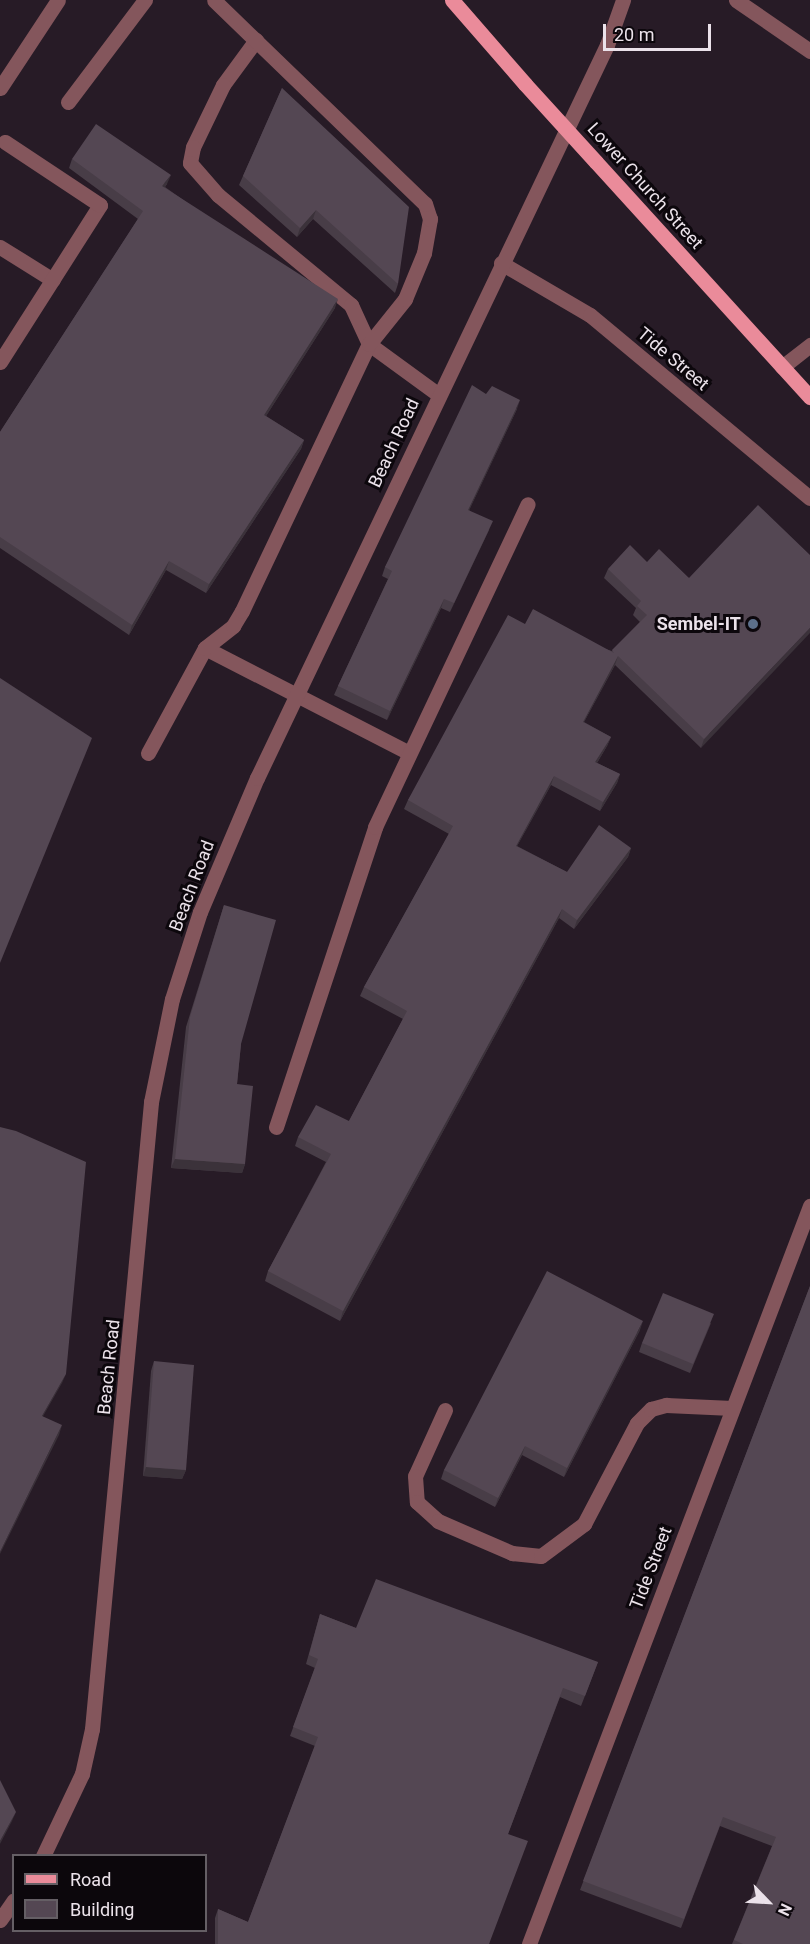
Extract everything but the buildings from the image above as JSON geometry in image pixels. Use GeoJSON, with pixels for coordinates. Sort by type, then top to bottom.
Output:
{"type":"FeatureCollection","features":[{"type":"Feature","properties":{"kind":"main road","name":"Lower Church Street"},"geometry":{"type":"LineString","coordinates":[[452,0],[525,84],[810,397]]}},
{"type":"Feature","properties":{"kind":"street"},"geometry":{"type":"LineString","coordinates":[[0,88],[58,0]]}},
{"type":"Feature","properties":{"kind":"street"},"geometry":{"type":"LineString","coordinates":[[68,102],[145,0]]}},
{"type":"Feature","properties":{"kind":"street"},"geometry":{"type":"LineString","coordinates":[[148,753],[205,648],[233,627],[242,611],[369,344],[405,299],[424,253],[430,219],[425,204],[214,0]]}},
{"type":"Feature","properties":{"kind":"street","name":"Beach Road"},"geometry":{"type":"LineString","coordinates":[[44,1854],[82,1774],[92,1729],[152,1102],[172,999],[200,912],[297,693],[607,45],[623,0]]}},
{"type":"Feature","properties":{"kind":"street"},"geometry":{"type":"LineString","coordinates":[[736,0],[810,51]]}},
{"type":"Feature","properties":{"kind":"street"},"geometry":{"type":"LineString","coordinates":[[256,40],[224,85],[192,147],[190,163],[218,195],[351,304],[369,344],[439,395]]}},
{"type":"Feature","properties":{"kind":"street"},"geometry":{"type":"LineString","coordinates":[[0,362],[100,205],[5,142]]}},
{"type":"Feature","properties":{"kind":"street"},"geometry":{"type":"LineString","coordinates":[[0,247],[52,280]]}},
{"type":"Feature","properties":{"kind":"street","name":"Tide Street"},"geometry":{"type":"LineString","coordinates":[[501,263],[590,315],[810,498]]}},
{"type":"Feature","properties":{"kind":"street"},"geometry":{"type":"LineString","coordinates":[[782,367],[810,345]]}},
{"type":"Feature","properties":{"kind":"street"},"geometry":{"type":"LineString","coordinates":[[276,1127],[375,827],[528,504]]}},
{"type":"Feature","properties":{"kind":"street"},"geometry":{"type":"LineString","coordinates":[[205,648],[297,693],[409,753]]}},
{"type":"Feature","properties":{"kind":"street","name":"Tide Street"},"geometry":{"type":"LineString","coordinates":[[529,1944],[810,1206]]}},
{"type":"Feature","properties":{"kind":"street"},"geometry":{"type":"LineString","coordinates":[[445,1410],[415,1476],[417,1502],[438,1521],[512,1553],[541,1556],[584,1524],[638,1424],[651,1409],[666,1405],[732,1408]]}},
{"type":"Feature","properties":{"kind":"street"},"geometry":{"type":"LineString","coordinates":[[0,1920],[12,1903]]}},
{"type":"Feature","properties":{"kind":"place","name":"Sembel-IT"},"geometry":{"type":"Point","coordinates":[753,624]}}]}
